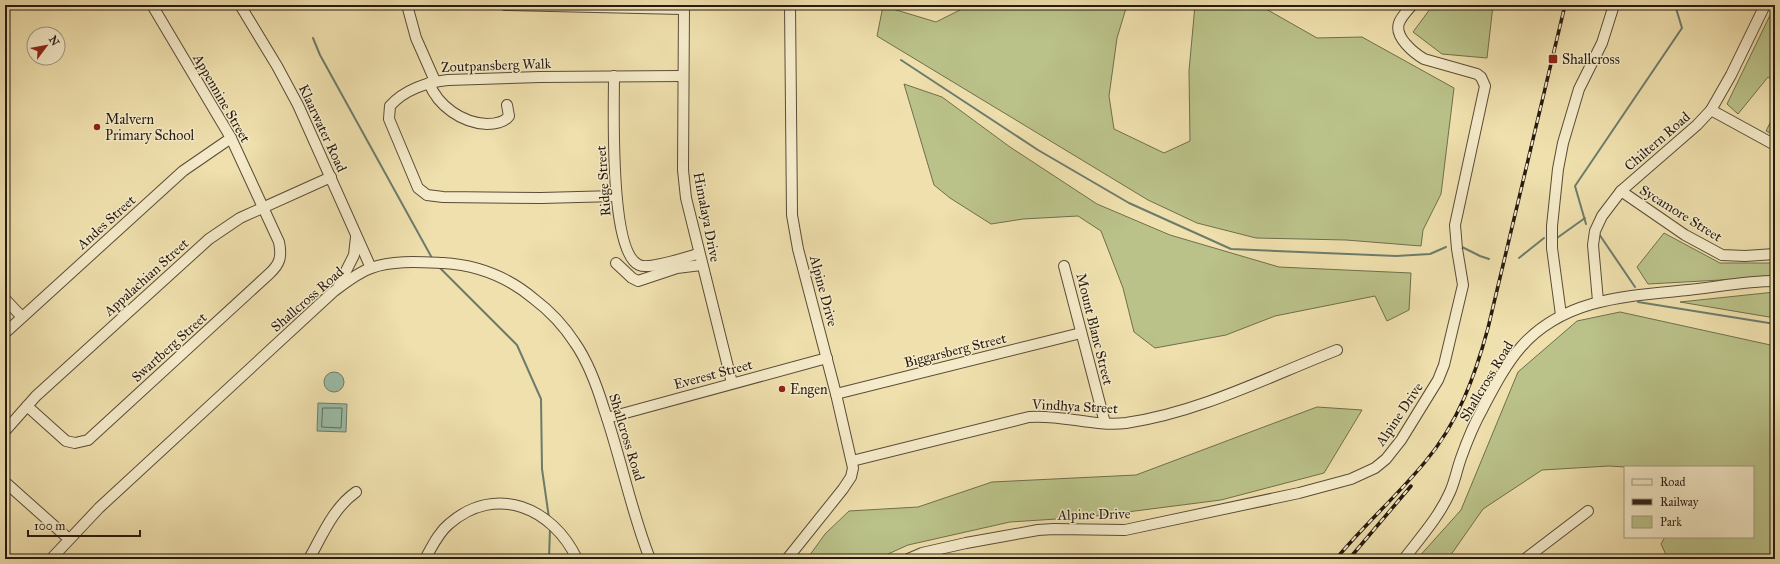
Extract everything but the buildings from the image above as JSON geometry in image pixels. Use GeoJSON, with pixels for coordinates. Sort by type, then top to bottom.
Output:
{"type":"FeatureCollection","features":[{"type":"Feature","properties":{"kind":"street","name":"Appennine Street"},"geometry":{"type":"LineString","coordinates":[[152,5],[231,138],[263,207]]}},
{"type":"Feature","properties":{"kind":"street","name":"Klaarwater Road"},"geometry":{"type":"LineString","coordinates":[[240,5],[287,82],[371,268]]}},
{"type":"Feature","properties":{"kind":"street"},"geometry":{"type":"LineString","coordinates":[[407,5],[416,38],[432,82],[433,93],[441,102],[460,117],[472,122],[492,124],[502,122],[509,116],[507,105]]}},
{"type":"Feature","properties":{"kind":"street"},"geometry":{"type":"LineString","coordinates":[[505,5],[684,7]]}},
{"type":"Feature","properties":{"kind":"street","name":"Alpine Drive"},"geometry":{"type":"LineString","coordinates":[[787,559],[851,477],[852,461],[798,249],[792,215],[790,5]]}},
{"type":"Feature","properties":{"kind":"street","name":"Alpine Drive"},"geometry":{"type":"LineString","coordinates":[[908,559],[941,548],[1020,533],[1054,529],[1125,530],[1162,523],[1334,484],[1363,475],[1386,459],[1401,440],[1428,398],[1444,365],[1462,285],[1455,225],[1485,86],[1481,77],[1476,74],[1424,59],[1401,38],[1399,33],[1399,23],[1412,5]]}},
{"type":"Feature","properties":{"kind":"street"},"geometry":{"type":"LineString","coordinates":[[1561,315],[1552,248],[1552,226],[1558,169],[1563,143],[1579,89],[1602,43],[1614,5]]}},
{"type":"Feature","properties":{"kind":"street","name":"Chiltern Road"},"geometry":{"type":"LineString","coordinates":[[1598,301],[1594,259],[1595,231],[1602,216],[1621,191],[1697,125],[1711,110],[1731,75],[1765,5]]}},
{"type":"Feature","properties":{"kind":"street","name":"Himalaya Drive"},"geometry":{"type":"LineString","coordinates":[[684,7],[684,184],[698,254],[732,383]]}},
{"type":"Feature","properties":{"kind":"street","name":"Ridge Street"},"geometry":{"type":"LineString","coordinates":[[614,76],[616,196],[626,251],[634,262],[643,266],[651,266],[698,254]]}},
{"type":"Feature","properties":{"kind":"street","name":"Zoutpansberg Walk"},"geometry":{"type":"LineString","coordinates":[[616,196],[541,198],[443,197],[427,195],[418,188],[394,132],[388,112],[390,106],[400,97],[432,82],[465,78],[683,76]]}},
{"type":"Feature","properties":{"kind":"street"},"geometry":{"type":"LineString","coordinates":[[1711,110],[1775,145]]}},
{"type":"Feature","properties":{"kind":"street","name":"Andes Street"},"geometry":{"type":"LineString","coordinates":[[5,333],[183,171],[231,138]]}},
{"type":"Feature","properties":{"kind":"street","name":"Appalachian Street"},"geometry":{"type":"LineString","coordinates":[[5,431],[27,406],[210,239],[240,218],[331,177]]}},
{"type":"Feature","properties":{"kind":"street","name":"Sycamore Street"},"geometry":{"type":"LineString","coordinates":[[1621,191],[1685,235],[1719,253],[1730,256],[1775,254]]}},
{"type":"Feature","properties":{"kind":"street","name":"Swartberg Street"},"geometry":{"type":"LineString","coordinates":[[27,406],[66,441],[75,443],[82,442],[96,433],[278,266],[281,259],[280,246],[263,207]]}},
{"type":"Feature","properties":{"kind":"street"},"geometry":{"type":"LineString","coordinates":[[337,289],[354,255],[356,235]]}},
{"type":"Feature","properties":{"kind":"street","name":"Shallcross Road"},"geometry":{"type":"LineString","coordinates":[[51,559],[69,539],[129,480],[337,289],[371,268],[387,264],[407,262],[456,264],[475,267],[500,277],[528,294],[546,308],[576,343],[595,381],[608,418],[650,559]]}},
{"type":"Feature","properties":{"kind":"street"},"geometry":{"type":"LineString","coordinates":[[616,263],[632,278],[638,281],[677,268],[701,265]]}},
{"type":"Feature","properties":{"kind":"street","name":"Mount Blanc Street"},"geometry":{"type":"LineString","coordinates":[[1064,266],[1105,423]]}},
{"type":"Feature","properties":{"kind":"street","name":"Shallcross Road"},"geometry":{"type":"LineString","coordinates":[[1404,559],[1438,513],[1449,494],[1470,435],[1483,408],[1510,362],[1533,334],[1561,315],[1576,308],[1598,301],[1655,292],[1687,290],[1758,281],[1775,281]]}},
{"type":"Feature","properties":{"kind":"street"},"geometry":{"type":"LineString","coordinates":[[5,299],[22,317]]}},
{"type":"Feature","properties":{"kind":"street","name":"Biggarsberg Street"},"geometry":{"type":"LineString","coordinates":[[836,394],[1081,333]]}},
{"type":"Feature","properties":{"kind":"street","name":"Vindhya Street"},"geometry":{"type":"LineString","coordinates":[[852,461],[1029,417],[1048,417],[1105,423],[1125,423],[1187,410],[1337,350]]}},
{"type":"Feature","properties":{"kind":"street","name":"Everest Street"},"geometry":{"type":"LineString","coordinates":[[608,418],[827,358]]}},
{"type":"Feature","properties":{"kind":"street"},"geometry":{"type":"LineString","coordinates":[[5,482],[69,539]]}},
{"type":"Feature","properties":{"kind":"street"},"geometry":{"type":"LineString","coordinates":[[309,559],[336,512],[344,502],[356,492]]}},
{"type":"Feature","properties":{"kind":"street"},"geometry":{"type":"LineString","coordinates":[[425,559],[440,534],[458,517],[475,508],[503,504],[525,508],[550,521],[563,535],[577,559]]}},
{"type":"Feature","properties":{"kind":"street"},"geometry":{"type":"LineString","coordinates":[[1525,559],[1588,511]]}},
{"type":"Feature","properties":{"kind":"green space"},"geometry":{"type":"Polygon","coordinates":[[[970,5],[1127,5],[1117,38],[1109,96],[1114,129],[1164,153],[1190,141],[1189,71],[1195,5],[1259,5],[1317,38],[1362,37],[1454,88],[1441,194],[1423,230],[1421,246],[1346,240],[1256,238],[1197,223],[1148,200],[877,36],[883,6],[936,22],[970,5]]]}},
{"type":"Feature","properties":{"kind":"green space"},"geometry":{"type":"Polygon","coordinates":[[[1433,5],[1493,5],[1487,58],[1442,54],[1413,32],[1433,5]]]}},
{"type":"Feature","properties":{"kind":"green space"},"geometry":{"type":"Polygon","coordinates":[[[1775,5],[1775,83],[1768,77],[1738,114],[1727,104],[1775,5]]]}},
{"type":"Feature","properties":{"kind":"green space"},"geometry":{"type":"Polygon","coordinates":[[[904,84],[942,97],[1010,147],[1097,204],[1170,235],[1279,267],[1411,273],[1409,310],[1387,321],[1375,296],[1275,316],[1226,335],[1155,348],[1134,332],[1123,288],[1101,231],[1078,216],[1023,219],[991,224],[950,198],[934,185],[904,84]]]}},
{"type":"Feature","properties":{"kind":"green space"},"geometry":{"type":"Polygon","coordinates":[[[1775,113],[1775,135],[1766,131],[1775,113]]]}},
{"type":"Feature","properties":{"kind":"green space"},"geometry":{"type":"Polygon","coordinates":[[[1664,233],[1720,263],[1775,263],[1775,277],[1648,284],[1637,267],[1664,233]]]}},
{"type":"Feature","properties":{"kind":"green space"},"geometry":{"type":"Polygon","coordinates":[[[1775,292],[1775,318],[1680,302],[1775,292]]]}},
{"type":"Feature","properties":{"kind":"green space"},"geometry":{"type":"Polygon","coordinates":[[[1620,312],[1775,346],[1775,559],[1668,559],[1661,544],[1664,538],[1754,538],[1754,466],[1609,466],[1542,470],[1483,509],[1448,559],[1417,559],[1461,510],[1518,372],[1577,321],[1620,312]]]}},
{"type":"Feature","properties":{"kind":"green space"},"geometry":{"type":"Polygon","coordinates":[[[1317,407],[1362,410],[1324,473],[1221,500],[1088,517],[1010,522],[908,545],[877,559],[807,559],[825,534],[849,511],[918,507],[992,482],[1136,475],[1317,407]]]}},
{"type":"Feature","properties":{"kind":"water"},"geometry":{"type":"Polygon","coordinates":[[[334,372],[341,375],[344,382],[341,389],[334,392],[327,389],[324,382],[327,375],[334,372]]]}},
{"type":"Feature","properties":{"kind":"water"},"geometry":{"type":"Polygon","coordinates":[[[318,403],[347,404],[346,432],[317,431],[318,403]]]}},
{"type":"Feature","properties":{"kind":"waterway"},"geometry":{"type":"LineString","coordinates":[[1586,224],[1575,186],[1682,28],[1675,5]]}},
{"type":"Feature","properties":{"kind":"waterway"},"geometry":{"type":"LineString","coordinates":[[313,38],[320,55],[432,258]]}},
{"type":"Feature","properties":{"kind":"waterway"},"geometry":{"type":"LineString","coordinates":[[901,60],[1038,150],[1129,203],[1231,249],[1396,256],[1430,254],[1446,247]]}},
{"type":"Feature","properties":{"kind":"waterway"},"geometry":{"type":"LineString","coordinates":[[1557,238],[1585,218]]}},
{"type":"Feature","properties":{"kind":"waterway"},"geometry":{"type":"LineString","coordinates":[[1599,234],[1635,287]]}},
{"type":"Feature","properties":{"kind":"waterway"},"geometry":{"type":"LineString","coordinates":[[1519,258],[1544,238]]}},
{"type":"Feature","properties":{"kind":"waterway"},"geometry":{"type":"LineString","coordinates":[[1462,247],[1489,259]]}},
{"type":"Feature","properties":{"kind":"waterway"},"geometry":{"type":"LineString","coordinates":[[439,267],[517,345],[541,399],[542,469],[549,518]]}},
{"type":"Feature","properties":{"kind":"waterway"},"geometry":{"type":"LineString","coordinates":[[1638,302],[1775,324]]}},
{"type":"Feature","properties":{"kind":"waterway"},"geometry":{"type":"LineString","coordinates":[[549,559],[550,528]]}},
{"type":"Feature","properties":{"kind":"railway"},"geometry":{"type":"LineString","coordinates":[[1336,559],[1403,487],[1437,447],[1464,398],[1477,364],[1488,328],[1565,5]]}},
{"type":"Feature","properties":{"kind":"railway"},"geometry":{"type":"LineString","coordinates":[[1349,559],[1411,486]]}},
{"type":"Feature","properties":{"kind":"place","name":"Shallcross"},"geometry":{"type":"Point","coordinates":[1553,59]}},
{"type":"Feature","properties":{"kind":"place","name":"Malvern Primary School"},"geometry":{"type":"Point","coordinates":[97,127]}},
{"type":"Feature","properties":{"kind":"place","name":"Engen"},"geometry":{"type":"Point","coordinates":[782,389]}}]}
